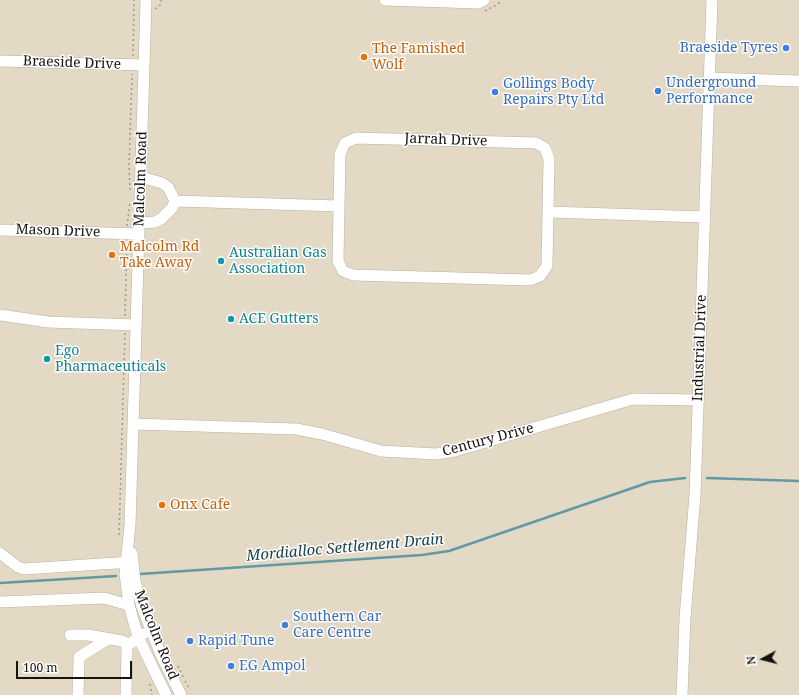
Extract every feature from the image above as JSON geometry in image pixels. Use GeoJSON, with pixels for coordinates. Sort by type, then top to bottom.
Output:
{"type":"FeatureCollection","features":[{"type":"Feature","properties":{"kind":"street","name":"Malcolm Road"},"geometry":{"type":"LineString","coordinates":[[146,0],[134,424],[129,562],[125,585],[138,636],[165,694]]}},
{"type":"Feature","properties":{"kind":"street"},"geometry":{"type":"LineString","coordinates":[[385,0],[478,3],[484,0]]}},
{"type":"Feature","properties":{"kind":"street","name":"Industrial Drive"},"geometry":{"type":"LineString","coordinates":[[682,695],[685,618],[695,494],[712,0]]}},
{"type":"Feature","properties":{"kind":"street","name":"Braeside Drive"},"geometry":{"type":"LineString","coordinates":[[0,61],[144,65]]}},
{"type":"Feature","properties":{"kind":"street"},"geometry":{"type":"LineString","coordinates":[[709,78],[799,81]]}},
{"type":"Feature","properties":{"kind":"street","name":"Jarrah Drive"},"geometry":{"type":"LineString","coordinates":[[356,138],[536,142],[545,148],[549,159],[547,266],[540,276],[530,280],[353,275],[343,271],[338,262],[338,206],[340,154],[345,143],[356,138]]}},
{"type":"Feature","properties":{"kind":"street"},"geometry":{"type":"LineString","coordinates":[[139,229],[161,219],[172,208],[175,201],[168,187],[162,183],[141,177]]}},
{"type":"Feature","properties":{"kind":"street"},"geometry":{"type":"LineString","coordinates":[[175,201],[338,206]]}},
{"type":"Feature","properties":{"kind":"street"},"geometry":{"type":"LineString","coordinates":[[548,212],[705,217]]}},
{"type":"Feature","properties":{"kind":"street","name":"Mason Drive"},"geometry":{"type":"LineString","coordinates":[[0,230],[139,229]]}},
{"type":"Feature","properties":{"kind":"street"},"geometry":{"type":"LineString","coordinates":[[0,315],[48,322],[136,325]]}},
{"type":"Feature","properties":{"kind":"street","name":"Century Drive"},"geometry":{"type":"LineString","coordinates":[[134,424],[296,429],[322,434],[381,451],[436,454],[455,452],[624,401],[644,399],[698,400]]}},
{"type":"Feature","properties":{"kind":"street"},"geometry":{"type":"LineString","coordinates":[[0,553],[18,567],[24,569],[129,562]]}},
{"type":"Feature","properties":{"kind":"street","name":"Malcolm Road"},"geometry":{"type":"LineString","coordinates":[[129,562],[151,630],[185,692]]}},
{"type":"Feature","properties":{"kind":"street"},"geometry":{"type":"LineString","coordinates":[[0,602],[70,598],[104,598],[129,605]]}},
{"type":"Feature","properties":{"kind":"street"},"geometry":{"type":"LineString","coordinates":[[126,695],[126,652],[128,644],[138,636],[151,630]]}},
{"type":"Feature","properties":{"kind":"street"},"geometry":{"type":"LineString","coordinates":[[70,634],[122,640],[128,644]]}},
{"type":"Feature","properties":{"kind":"street"},"geometry":{"type":"LineString","coordinates":[[78,695],[79,657],[108,639]]}},
{"type":"Feature","properties":{"kind":"path"},"geometry":{"type":"LineString","coordinates":[[155,9],[160,6],[161,0]]}},
{"type":"Feature","properties":{"kind":"path"},"geometry":{"type":"LineString","coordinates":[[178,666],[185,692]]}},
{"type":"Feature","properties":{"kind":"shaded area"},"geometry":{"type":"Polygon","coordinates":[[[0,0],[799,0],[799,695],[0,695],[0,0]]]}},
{"type":"Feature","properties":{"kind":"waterway","name":"Mordialloc Settlement Drain"},"geometry":{"type":"LineString","coordinates":[[140,574],[422,555],[449,551],[650,482],[685,478]]}},
{"type":"Feature","properties":{"kind":"waterway","name":"Mordialloc Settlement Drain"},"geometry":{"type":"LineString","coordinates":[[707,478],[799,481]]}},
{"type":"Feature","properties":{"kind":"waterway","name":"Mordialloc Settlement Drain"},"geometry":{"type":"LineString","coordinates":[[0,583],[116,576]]}},
{"type":"Feature","properties":{"kind":"place","name":"Braeside Tyres"},"geometry":{"type":"Point","coordinates":[786,48]}},
{"type":"Feature","properties":{"kind":"place","name":"The Famished Wolf"},"geometry":{"type":"Point","coordinates":[364,57]}},
{"type":"Feature","properties":{"kind":"place","name":"Underground Performance"},"geometry":{"type":"Point","coordinates":[658,91]}},
{"type":"Feature","properties":{"kind":"place","name":"Gollings Body Repairs Pty Ltd"},"geometry":{"type":"Point","coordinates":[495,92]}},
{"type":"Feature","properties":{"kind":"place","name":"Malcolm Rd Take Away"},"geometry":{"type":"Point","coordinates":[112,255]}},
{"type":"Feature","properties":{"kind":"place","name":"Australian Gas Association"},"geometry":{"type":"Point","coordinates":[221,261]}},
{"type":"Feature","properties":{"kind":"place","name":"ACE Gutters"},"geometry":{"type":"Point","coordinates":[231,319]}},
{"type":"Feature","properties":{"kind":"place","name":"Ego Pharmaceuticals"},"geometry":{"type":"Point","coordinates":[47,359]}},
{"type":"Feature","properties":{"kind":"place","name":"Onx Cafe"},"geometry":{"type":"Point","coordinates":[162,505]}},
{"type":"Feature","properties":{"kind":"place","name":"Southern Car Care Centre"},"geometry":{"type":"Point","coordinates":[285,625]}},
{"type":"Feature","properties":{"kind":"place","name":"Rapid Tune"},"geometry":{"type":"Point","coordinates":[190,641]}},
{"type":"Feature","properties":{"kind":"place","name":"EG Ampol"},"geometry":{"type":"Point","coordinates":[231,666]}}]}
